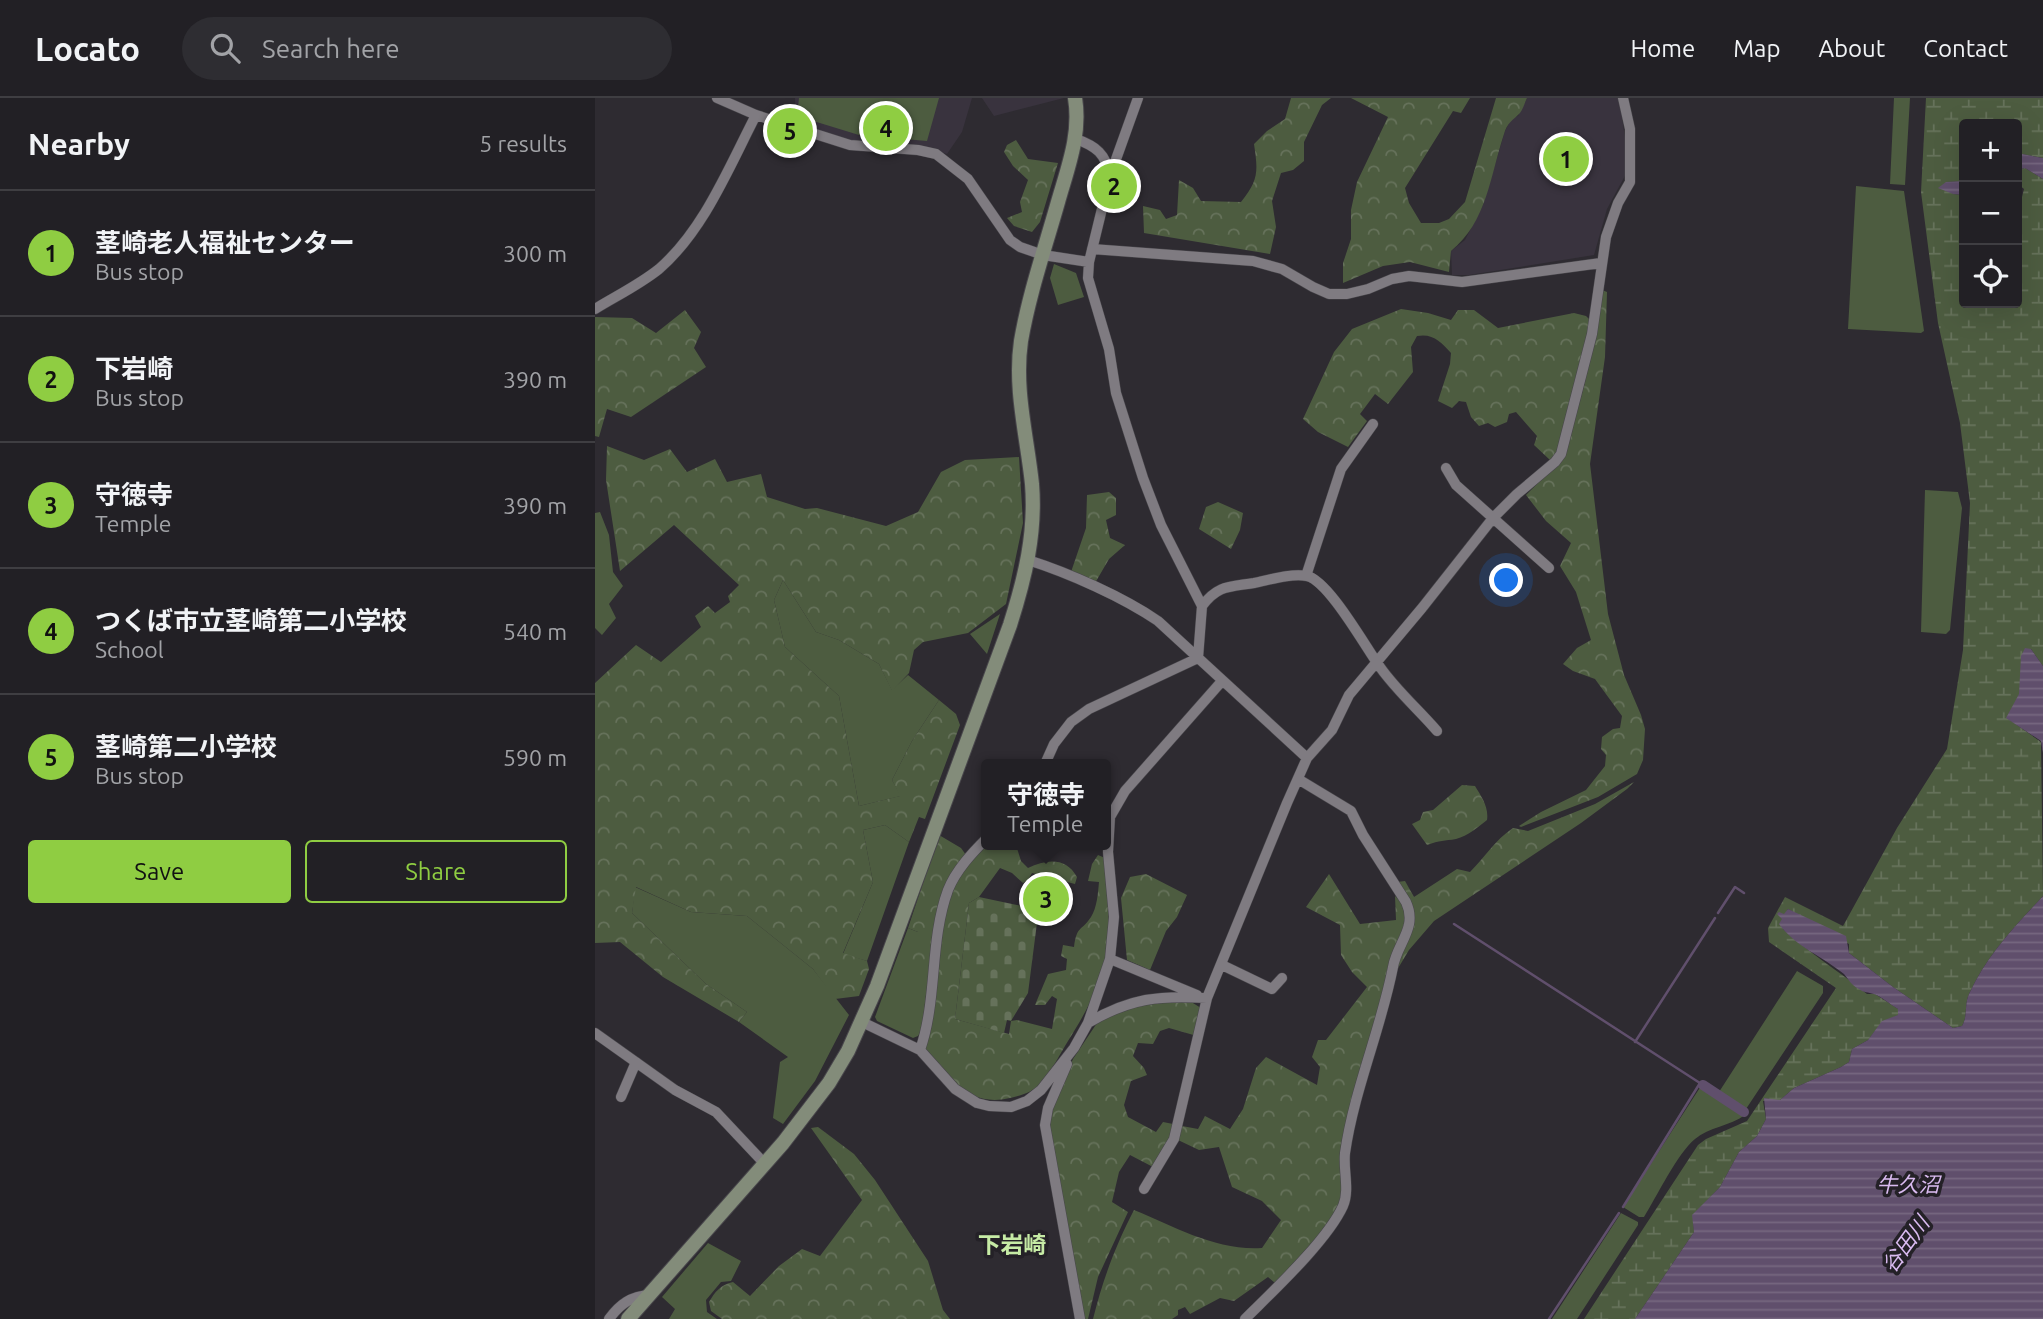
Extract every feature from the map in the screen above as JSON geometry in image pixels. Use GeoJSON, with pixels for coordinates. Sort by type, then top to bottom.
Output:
{"type":"FeatureCollection","features":[{"type":"Feature","properties":{"kind":"street"},"geometry":{"type":"LineString","coordinates":[[717,98],[733,102],[756,115],[850,145],[918,150],[936,154],[968,179],[1010,240],[1020,247],[1043,255],[1089,262]]}},
{"type":"Feature","properties":{"kind":"street"},"geometry":{"type":"LineString","coordinates":[[628,1319],[806,1115],[828,1083],[862,1022],[1010,625],[1028,560],[1033,508],[1021,405],[1020,362],[1027,310],[1076,139],[1075,98]]}},
{"type":"Feature","properties":{"kind":"street"},"geometry":{"type":"LineString","coordinates":[[1138,98],[1110,176],[1089,262],[1088,278],[1109,349],[1116,393],[1128,434],[1161,526],[1202,606],[1198,658]]}},
{"type":"Feature","properties":{"kind":"street"},"geometry":{"type":"LineString","coordinates":[[1144,1189],[1174,1139],[1207,999],[1307,758],[1332,730],[1349,695],[1493,518],[1555,462],[1565,443],[1592,334],[1601,263],[1611,220],[1630,182],[1630,129],[1623,98]]}},
{"type":"Feature","properties":{"kind":"street"},"geometry":{"type":"LineString","coordinates":[[595,309],[648,277],[682,244],[696,226],[756,115]]}},
{"type":"Feature","properties":{"kind":"street"},"geometry":{"type":"LineString","coordinates":[[1076,139],[1098,150],[1108,166],[1110,176]]}},
{"type":"Feature","properties":{"kind":"street"},"geometry":{"type":"LineString","coordinates":[[1092,249],[1262,263],[1282,269],[1313,288],[1329,294],[1347,294],[1409,276],[1462,282],[1601,263]]}},
{"type":"Feature","properties":{"kind":"street"},"geometry":{"type":"LineString","coordinates":[[1306,576],[1341,469],[1373,424]]}},
{"type":"Feature","properties":{"kind":"street"},"geometry":{"type":"LineString","coordinates":[[1446,468],[1456,485],[1549,568]]}},
{"type":"Feature","properties":{"kind":"street"},"geometry":{"type":"LineString","coordinates":[[1028,560],[1144,611],[1307,758]]}},
{"type":"Feature","properties":{"kind":"street"},"geometry":{"type":"LineString","coordinates":[[1202,606],[1213,592],[1231,586],[1306,576],[1314,579],[1325,589],[1377,662],[1437,731]]}},
{"type":"Feature","properties":{"kind":"street"},"geometry":{"type":"LineString","coordinates":[[1048,759],[1063,730],[1089,709],[1198,658]]}},
{"type":"Feature","properties":{"kind":"street"},"geometry":{"type":"LineString","coordinates":[[1111,815],[1125,791],[1222,681]]}},
{"type":"Feature","properties":{"kind":"street"},"geometry":{"type":"LineString","coordinates":[[1245,1319],[1316,1244],[1340,1213],[1345,1202],[1345,1154],[1370,1049],[1389,991],[1394,957],[1410,926],[1410,910],[1406,902],[1363,835],[1351,811],[1298,779]]}},
{"type":"Feature","properties":{"kind":"street"},"geometry":{"type":"LineString","coordinates":[[920,1050],[927,1031],[941,915],[949,889],[959,870],[981,844]]}},
{"type":"Feature","properties":{"kind":"street"},"geometry":{"type":"LineString","coordinates":[[862,1022],[920,1050],[955,1089],[977,1103],[1000,1107],[1019,1105],[1041,1090],[1074,1048],[1089,1023],[1091,1009],[1111,959],[1114,918],[1108,850]]}},
{"type":"Feature","properties":{"kind":"street"},"geometry":{"type":"LineString","coordinates":[[1111,959],[1207,999]]}},
{"type":"Feature","properties":{"kind":"street"},"geometry":{"type":"LineString","coordinates":[[1222,965],[1272,989],[1282,978]]}},
{"type":"Feature","properties":{"kind":"street"},"geometry":{"type":"LineString","coordinates":[[1089,1023],[1124,1004],[1140,1000],[1178,996],[1207,999]]}},
{"type":"Feature","properties":{"kind":"street"},"geometry":{"type":"LineString","coordinates":[[595,1033],[675,1090],[716,1112],[765,1164]]}},
{"type":"Feature","properties":{"kind":"street"},"geometry":{"type":"LineString","coordinates":[[1074,1048],[1048,1108],[1045,1125],[1080,1319]]}},
{"type":"Feature","properties":{"kind":"street"},"geometry":{"type":"LineString","coordinates":[[621,1097],[636,1062]]}},
{"type":"Feature","properties":{"kind":"street"},"geometry":{"type":"LineString","coordinates":[[609,1319],[618,1307],[636,1296],[650,1295]]}},
{"type":"Feature","properties":{"kind":"shaded area"},"geometry":{"type":"Polygon","coordinates":[[[795,98],[972,98],[962,132],[947,154],[916,145],[851,140],[796,124],[795,98]]]}},
{"type":"Feature","properties":{"kind":"shaded area"},"geometry":{"type":"Polygon","coordinates":[[[982,98],[1064,98],[994,116],[982,98]]]}},
{"type":"Feature","properties":{"kind":"shaded area"},"geometry":{"type":"Polygon","coordinates":[[[1527,98],[1619,98],[1627,172],[1607,209],[1594,255],[1469,275],[1452,275],[1451,251],[1465,240],[1483,205],[1505,131],[1512,117],[1518,116],[1527,98]]]}},
{"type":"Feature","properties":{"kind":"green space"},"geometry":{"type":"Polygon","coordinates":[[[799,98],[939,98],[927,141],[859,135],[797,116],[799,98]]]}},
{"type":"Feature","properties":{"kind":"green space"},"geometry":{"type":"Polygon","coordinates":[[[1291,98],[1331,98],[1322,105],[1304,142],[1304,161],[1293,170],[1281,173],[1272,201],[1276,227],[1270,254],[1144,233],[1143,206],[1160,210],[1166,219],[1177,215],[1179,180],[1193,188],[1201,201],[1241,202],[1256,175],[1254,144],[1285,119],[1291,98]]]}},
{"type":"Feature","properties":{"kind":"green space"},"geometry":{"type":"Polygon","coordinates":[[[1351,98],[1470,98],[1461,113],[1453,111],[1405,188],[1409,203],[1421,223],[1439,223],[1449,219],[1465,202],[1496,98],[1527,98],[1520,113],[1505,130],[1486,197],[1473,226],[1451,251],[1449,272],[1410,262],[1383,266],[1343,283],[1343,263],[1351,239],[1351,210],[1357,182],[1388,117],[1351,98]]]}},
{"type":"Feature","properties":{"kind":"green space"},"geometry":{"type":"Polygon","coordinates":[[[1894,98],[1910,98],[1905,185],[1890,184],[1894,98]]]}},
{"type":"Feature","properties":{"kind":"green space"},"geometry":{"type":"Polygon","coordinates":[[[1926,98],[2043,98],[2043,158],[2022,154],[2022,119],[1959,119],[1959,181],[1946,182],[1953,194],[1959,195],[1959,308],[2022,308],[2022,169],[2043,179],[2043,666],[2031,649],[2019,695],[2007,718],[2041,742],[2043,896],[2002,942],[1984,967],[1969,994],[1962,1026],[1953,1028],[1849,953],[1849,944],[1788,909],[1782,919],[1783,929],[1867,994],[1875,994],[1898,1009],[1899,1015],[1882,1022],[1868,1040],[1852,1049],[1849,1062],[1794,1088],[1780,1100],[1763,1101],[1766,1119],[1757,1136],[1739,1152],[1720,1187],[1693,1215],[1694,1232],[1635,1319],[1584,1319],[1698,1145],[1747,1121],[1836,988],[1769,942],[1768,928],[1785,897],[1843,926],[1897,828],[1947,749],[1963,650],[1970,503],[1960,423],[1938,323],[1921,192],[1926,98]]]}},
{"type":"Feature","properties":{"kind":"green space"},"geometry":{"type":"Polygon","coordinates":[[[1016,140],[1028,159],[1058,163],[1040,222],[1032,232],[1014,226],[1007,218],[1022,212],[1020,202],[1028,180],[1013,166],[1004,152],[1007,145],[1016,140]]]}},
{"type":"Feature","properties":{"kind":"green space"},"geometry":{"type":"Polygon","coordinates":[[[1856,186],[1904,191],[1924,331],[1921,333],[1848,329],[1856,186]]]}},
{"type":"Feature","properties":{"kind":"green space"},"geometry":{"type":"Polygon","coordinates":[[[1054,264],[1076,273],[1084,297],[1058,305],[1050,278],[1054,264]]]}},
{"type":"Feature","properties":{"kind":"green space"},"geometry":{"type":"Polygon","coordinates":[[[1602,290],[1607,292],[1605,357],[1590,464],[1608,614],[1624,675],[1645,729],[1643,760],[1637,774],[1598,797],[1521,827],[1519,826],[1541,812],[1586,790],[1605,766],[1606,755],[1601,749],[1602,737],[1613,729],[1620,728],[1622,716],[1595,679],[1563,664],[1577,648],[1591,640],[1576,592],[1560,566],[1571,543],[1546,521],[1526,495],[1565,456],[1585,382],[1602,290]]]}},
{"type":"Feature","properties":{"kind":"green space"},"geometry":{"type":"Polygon","coordinates":[[[1401,309],[1451,320],[1458,310],[1474,310],[1498,328],[1574,313],[1590,320],[1583,360],[1560,447],[1550,460],[1534,445],[1537,436],[1516,412],[1509,414],[1507,422],[1495,427],[1488,423],[1479,426],[1471,417],[1466,402],[1459,401],[1452,408],[1438,401],[1451,353],[1440,342],[1428,336],[1417,336],[1411,347],[1413,372],[1388,404],[1375,394],[1360,414],[1367,421],[1348,447],[1318,432],[1303,419],[1334,352],[1352,329],[1401,309]]]}},
{"type":"Feature","properties":{"kind":"green space"},"geometry":{"type":"Polygon","coordinates":[[[685,310],[701,332],[694,348],[706,367],[631,417],[607,409],[599,437],[595,436],[595,317],[632,318],[656,333],[685,310]]]}},
{"type":"Feature","properties":{"kind":"green space"},"geometry":{"type":"Polygon","coordinates":[[[607,446],[644,460],[670,449],[687,472],[715,459],[727,482],[761,474],[767,497],[805,509],[817,508],[886,526],[918,512],[941,472],[965,460],[1019,457],[1023,523],[1006,604],[968,633],[923,642],[914,650],[909,673],[892,691],[879,664],[839,640],[816,632],[783,580],[774,600],[785,647],[839,696],[859,806],[900,796],[892,780],[912,741],[939,700],[956,714],[960,725],[925,819],[919,817],[909,842],[885,825],[863,830],[873,882],[843,953],[867,961],[869,969],[859,996],[835,999],[813,969],[747,916],[691,912],[636,887],[632,913],[706,984],[747,1012],[739,1022],[663,977],[620,942],[595,943],[595,683],[636,645],[661,662],[701,627],[695,616],[708,606],[715,613],[730,602],[728,596],[739,585],[674,525],[620,571],[606,480],[607,446]]]}},
{"type":"Feature","properties":{"kind":"green space"},"geometry":{"type":"Polygon","coordinates":[[[1925,490],[1958,492],[1962,508],[1950,630],[1946,634],[1921,632],[1925,490]]]}},
{"type":"Feature","properties":{"kind":"green space"},"geometry":{"type":"Polygon","coordinates":[[[1109,492],[1116,498],[1116,515],[1106,520],[1110,538],[1125,545],[1109,559],[1095,583],[1071,572],[1086,528],[1087,495],[1109,492]]]}},
{"type":"Feature","properties":{"kind":"green space"},"geometry":{"type":"Polygon","coordinates":[[[1218,502],[1243,513],[1240,530],[1231,549],[1199,529],[1206,507],[1218,502]]]}},
{"type":"Feature","properties":{"kind":"green space"},"geometry":{"type":"Polygon","coordinates":[[[600,512],[609,535],[613,572],[623,586],[609,604],[616,618],[602,635],[595,628],[595,513],[600,512]]]}},
{"type":"Feature","properties":{"kind":"green space"},"geometry":{"type":"Polygon","coordinates":[[[783,580],[816,632],[839,640],[879,664],[892,690],[908,675],[939,700],[912,741],[892,780],[901,796],[859,806],[839,696],[785,647],[774,600],[783,580]]]}},
{"type":"Feature","properties":{"kind":"green space"},"geometry":{"type":"Polygon","coordinates":[[[1000,614],[987,654],[970,634],[1000,614]]]}},
{"type":"Feature","properties":{"kind":"green space"},"geometry":{"type":"Polygon","coordinates":[[[1634,782],[1581,823],[1434,921],[1409,950],[1394,975],[1396,960],[1412,931],[1397,882],[1405,881],[1414,897],[1457,869],[1470,872],[1495,843],[1513,828],[1528,831],[1595,804],[1634,782]]]}},
{"type":"Feature","properties":{"kind":"green space"},"geometry":{"type":"Polygon","coordinates":[[[1462,785],[1475,786],[1486,806],[1487,820],[1460,838],[1427,845],[1412,824],[1420,820],[1423,812],[1433,810],[1462,785]]]}},
{"type":"Feature","properties":{"kind":"green space"},"geometry":{"type":"Polygon","coordinates":[[[885,825],[909,842],[867,961],[843,954],[873,882],[863,830],[885,825]]]}},
{"type":"Feature","properties":{"kind":"green space"},"geometry":{"type":"Polygon","coordinates":[[[939,835],[961,848],[966,855],[949,881],[929,970],[908,961],[918,932],[908,928],[939,835]]]}},
{"type":"Feature","properties":{"kind":"green space"},"geometry":{"type":"Polygon","coordinates":[[[982,850],[1018,850],[1021,861],[1028,868],[1042,863],[1062,863],[1077,877],[1075,884],[1032,873],[1023,883],[1012,873],[1000,868],[979,897],[969,903],[955,1019],[1009,1034],[1011,1021],[1017,1020],[1052,1029],[1057,999],[1052,996],[1045,1005],[1035,1005],[1048,974],[1066,970],[1067,959],[1061,956],[1063,945],[1074,947],[1078,932],[1093,913],[1099,882],[1088,881],[1092,864],[1098,855],[1105,858],[1109,906],[1108,942],[1105,965],[1097,988],[1053,1067],[1039,1085],[1023,1094],[995,1100],[982,1099],[961,1088],[924,1049],[933,1013],[945,917],[959,878],[982,850]]]}},
{"type":"Feature","properties":{"kind":"green space"},"geometry":{"type":"Polygon","coordinates":[[[1146,874],[1187,895],[1177,917],[1166,931],[1150,970],[1127,960],[1121,898],[1130,877],[1146,874]]]}},
{"type":"Feature","properties":{"kind":"green space"},"geometry":{"type":"Polygon","coordinates":[[[1329,874],[1360,924],[1396,920],[1395,896],[1402,902],[1407,919],[1366,1049],[1347,1127],[1341,1203],[1319,1235],[1275,1283],[1268,1277],[1234,1301],[1220,1298],[1190,1314],[1185,1307],[1178,1310],[1178,1315],[1172,1319],[1093,1319],[1110,1263],[1134,1210],[1212,1242],[1245,1248],[1262,1248],[1281,1220],[1262,1201],[1232,1187],[1219,1147],[1199,1150],[1178,1140],[1182,1126],[1198,1129],[1205,1116],[1230,1129],[1243,1109],[1256,1068],[1266,1057],[1317,1085],[1320,1067],[1312,1057],[1318,1040],[1326,1040],[1367,987],[1352,972],[1341,955],[1340,925],[1306,907],[1329,874]]]}},
{"type":"Feature","properties":{"kind":"green space"},"geometry":{"type":"Polygon","coordinates":[[[635,887],[691,912],[747,916],[813,969],[849,1015],[815,1081],[783,1124],[773,1118],[780,1062],[788,1057],[739,1022],[747,1012],[706,984],[632,913],[635,887]]]}},
{"type":"Feature","properties":{"kind":"green space"},"geometry":{"type":"Polygon","coordinates":[[[979,897],[1036,909],[1038,915],[1028,993],[1011,1021],[1007,1020],[1004,1033],[955,1019],[969,903],[979,897]]]}},
{"type":"Feature","properties":{"kind":"green space"},"geometry":{"type":"Polygon","coordinates":[[[908,928],[918,932],[929,970],[922,1029],[918,1036],[913,1038],[877,1021],[875,1017],[908,928]]]}},
{"type":"Feature","properties":{"kind":"green space"},"geometry":{"type":"Polygon","coordinates":[[[1797,971],[1823,986],[1823,993],[1746,1109],[1719,1092],[1797,971]]]}},
{"type":"Feature","properties":{"kind":"green space"},"geometry":{"type":"Polygon","coordinates":[[[1188,1000],[1201,1008],[1197,1036],[1169,1028],[1160,1031],[1153,1044],[1138,1043],[1133,1056],[1147,1075],[1131,1081],[1124,1105],[1128,1117],[1156,1132],[1163,1122],[1173,1124],[1170,1138],[1153,1167],[1130,1155],[1119,1172],[1112,1202],[1128,1212],[1098,1277],[1088,1319],[1084,1319],[1050,1126],[1052,1105],[1073,1059],[1099,1020],[1126,1007],[1188,1000]]]}},
{"type":"Feature","properties":{"kind":"green space"},"geometry":{"type":"Polygon","coordinates":[[[1701,1086],[1745,1115],[1695,1139],[1674,1165],[1644,1217],[1639,1217],[1623,1207],[1701,1086]]]}},
{"type":"Feature","properties":{"kind":"green space"},"geometry":{"type":"Polygon","coordinates":[[[818,1127],[854,1154],[875,1180],[928,1261],[943,1310],[950,1319],[722,1319],[711,1311],[709,1302],[725,1285],[733,1282],[750,1296],[779,1266],[802,1249],[820,1256],[862,1200],[811,1128],[818,1127]]]}},
{"type":"Feature","properties":{"kind":"green space"},"geometry":{"type":"Polygon","coordinates":[[[1621,1213],[1638,1222],[1638,1225],[1577,1319],[1552,1319],[1621,1213]]]}},
{"type":"Feature","properties":{"kind":"green space"},"geometry":{"type":"Polygon","coordinates":[[[708,1243],[741,1261],[731,1281],[721,1282],[706,1300],[707,1312],[717,1319],[669,1319],[675,1309],[662,1297],[708,1243]]]}},
{"type":"Feature","properties":{"kind":"water"},"geometry":{"type":"Polygon","coordinates":[[[2022,154],[2043,158],[2043,179],[2022,169],[2022,154]]]}},
{"type":"Feature","properties":{"kind":"water"},"geometry":{"type":"Polygon","coordinates":[[[1959,181],[1959,195],[1938,188],[1946,182],[1959,181]]]}},
{"type":"Feature","properties":{"kind":"water"},"geometry":{"type":"Polygon","coordinates":[[[2025,648],[2031,649],[2043,666],[2043,753],[2041,741],[2006,718],[2019,694],[2021,656],[2025,648]]]}},
{"type":"Feature","properties":{"kind":"water","name":"牛久沼"},"geometry":{"type":"Polygon","coordinates":[[[2043,896],[2043,1319],[1635,1319],[1694,1232],[1692,1215],[1720,1187],[1739,1152],[1757,1136],[1766,1119],[1764,1098],[1780,1100],[1794,1088],[1841,1067],[1849,1062],[1852,1049],[1868,1040],[1882,1021],[1898,1015],[1898,1009],[1877,995],[1856,987],[1844,974],[1793,939],[1779,924],[1782,919],[1777,914],[1784,914],[1788,909],[1846,936],[1849,953],[1953,1028],[1962,1026],[1969,994],[1984,967],[2002,942],[2043,896]]]}},
{"type":"Feature","properties":{"kind":"waterway"},"geometry":{"type":"LineString","coordinates":[[1718,913],[1735,887],[1744,893]]}},
{"type":"Feature","properties":{"kind":"waterway"},"geometry":{"type":"LineString","coordinates":[[1635,1042],[1715,918]]}},
{"type":"Feature","properties":{"kind":"waterway"},"geometry":{"type":"LineString","coordinates":[[1454,924],[1703,1085]]}},
{"type":"Feature","properties":{"kind":"waterway"},"geometry":{"type":"LineString","coordinates":[[1623,1207],[1700,1083]]}},
{"type":"Feature","properties":{"kind":"waterway"},"geometry":{"type":"LineString","coordinates":[[1703,1085],[1744,1112]]}},
{"type":"Feature","properties":{"kind":"waterway"},"geometry":{"type":"LineString","coordinates":[[1549,1319],[1619,1213]]}},
{"type":"Feature","properties":{"kind":"place","name":"つくば市立茎崎第二小学校"},"geometry":{"type":"Point","coordinates":[886,128]}},
{"type":"Feature","properties":{"kind":"place","name":"茎崎第二小学校"},"geometry":{"type":"Point","coordinates":[790,131]}},
{"type":"Feature","properties":{"kind":"place","name":"茎崎老人福祉センター"},"geometry":{"type":"Point","coordinates":[1566,159]}},
{"type":"Feature","properties":{"kind":"place","name":"下岩崎"},"geometry":{"type":"Point","coordinates":[1114,186]}},
{"type":"Feature","properties":{"kind":"place","name":"守徳寺"},"geometry":{"type":"Point","coordinates":[1046,899]}},
{"type":"Feature","properties":{"kind":"district","name":"下岩崎"},"geometry":{"type":"Point","coordinates":[1012,1244]}},
{"type":"Feature","properties":{"kind":"water label","name":"谷田川"},"geometry":{"type":"Point","coordinates":[1905,1244]}}]}
